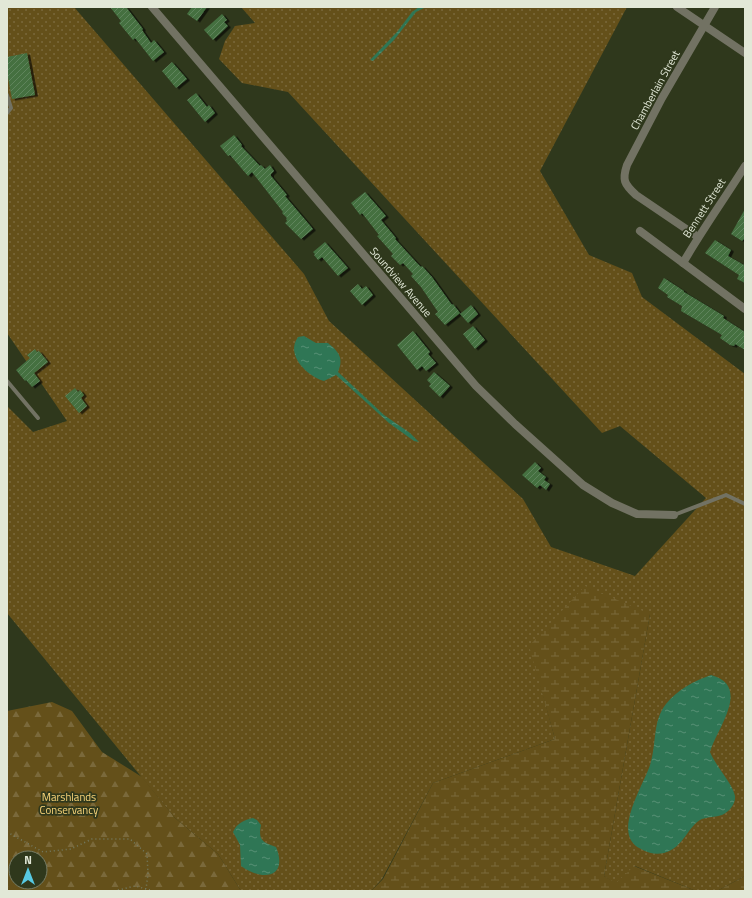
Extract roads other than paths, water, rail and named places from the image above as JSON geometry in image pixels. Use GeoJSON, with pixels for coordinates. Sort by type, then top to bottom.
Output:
{"type":"FeatureCollection","features":[{"type":"Feature","properties":{"kind":"street","name":"Soundview Avenue"},"geometry":{"type":"LineString","coordinates":[[152,7],[476,386],[515,424],[583,485],[612,503],[637,514],[674,515]]}},
{"type":"Feature","properties":{"kind":"street"},"geometry":{"type":"LineString","coordinates":[[677,7],[745,53]]}},
{"type":"Feature","properties":{"kind":"street","name":"Chamberlain Street"},"geometry":{"type":"LineString","coordinates":[[698,237],[636,195],[627,187],[624,180],[624,173],[662,98],[715,7]]}},
{"type":"Feature","properties":{"kind":"street","name":"Bennett Street"},"geometry":{"type":"LineString","coordinates":[[683,263],[698,237],[745,166]]}},
{"type":"Feature","properties":{"kind":"street"},"geometry":{"type":"LineString","coordinates":[[640,231],[745,309]]}},
{"type":"Feature","properties":{"kind":"lane"},"geometry":{"type":"LineString","coordinates":[[7,95],[11,108],[7,113]]}},
{"type":"Feature","properties":{"kind":"lane"},"geometry":{"type":"LineString","coordinates":[[7,381],[38,418]]}},
{"type":"Feature","properties":{"kind":"lane"},"geometry":{"type":"LineString","coordinates":[[674,515],[726,495],[745,504]]}},
{"type":"Feature","properties":{"kind":"water"},"geometry":{"type":"Polygon","coordinates":[[[419,7],[426,7],[416,12],[394,40],[373,61],[370,60],[397,32],[412,12],[419,7]]]}},
{"type":"Feature","properties":{"kind":"water"},"geometry":{"type":"Polygon","coordinates":[[[304,336],[316,343],[328,343],[332,346],[338,352],[341,363],[338,372],[384,415],[410,433],[419,442],[414,441],[389,423],[336,375],[324,381],[311,375],[305,370],[296,358],[294,351],[298,337],[304,336]]]}},
{"type":"Feature","properties":{"kind":"water"},"geometry":{"type":"Polygon","coordinates":[[[711,675],[723,680],[729,688],[731,698],[724,720],[710,752],[734,791],[734,802],[732,807],[725,814],[702,819],[697,822],[681,842],[671,850],[658,854],[646,852],[632,842],[628,833],[629,822],[636,797],[650,765],[659,718],[666,704],[675,694],[692,683],[711,675]]]}},
{"type":"Feature","properties":{"kind":"water"},"geometry":{"type":"Polygon","coordinates":[[[253,818],[261,825],[260,834],[262,840],[267,844],[276,847],[279,858],[279,866],[276,871],[271,874],[257,874],[241,866],[240,845],[233,832],[241,822],[253,818]]]}},
{"type":"Feature","properties":{"kind":"park label","name":"Marshlands Conservancy"},"geometry":{"type":"Point","coordinates":[69,803]}}]}
